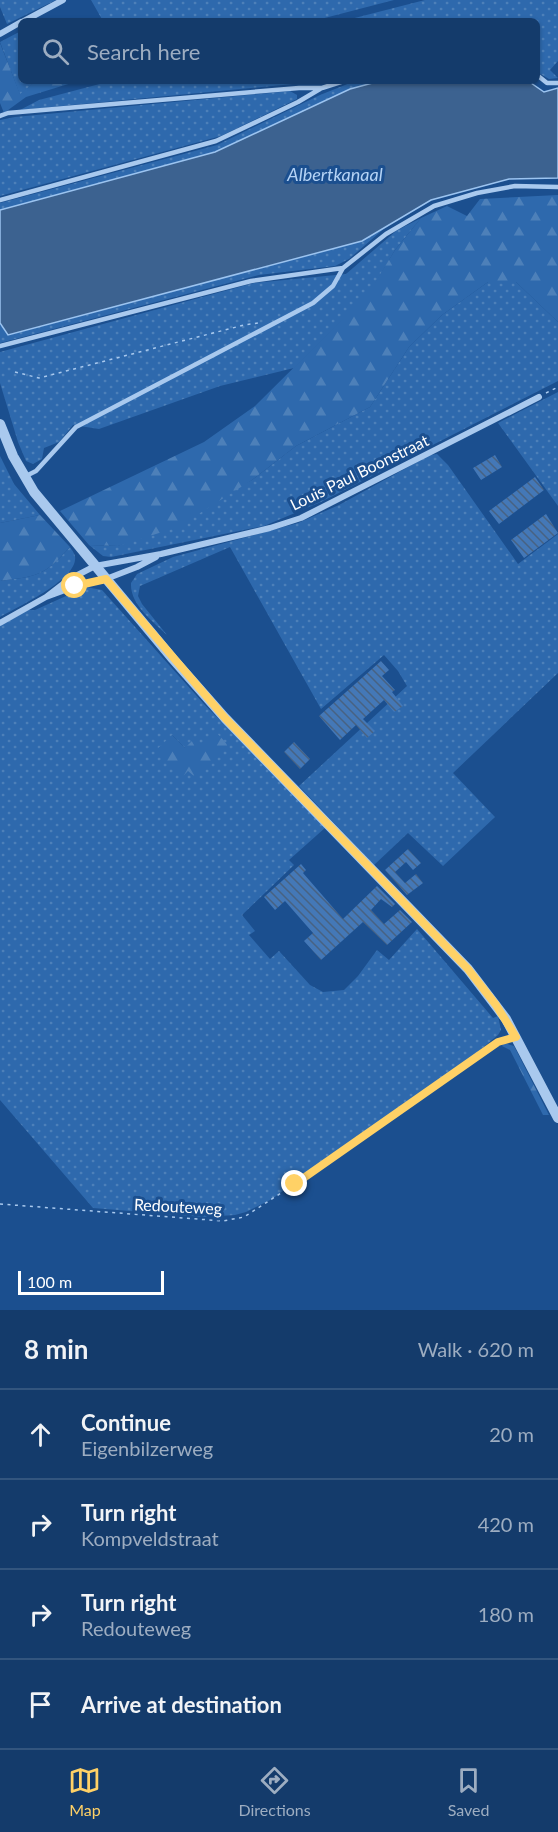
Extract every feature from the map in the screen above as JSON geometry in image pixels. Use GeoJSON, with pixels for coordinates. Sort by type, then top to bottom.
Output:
{"type":"FeatureCollection","features":[{"type":"Feature","properties":{"kind":"street"},"geometry":{"type":"LineString","coordinates":[[29,18],[63,0]]}},
{"type":"Feature","properties":{"kind":"street"},"geometry":{"type":"LineString","coordinates":[[0,34],[18,24]]}},
{"type":"Feature","properties":{"kind":"street","name":"Louis Paul Boonstraat"},"geometry":{"type":"LineString","coordinates":[[46,597],[68,580],[95,566],[161,554],[270,528],[301,518],[539,397]]}},
{"type":"Feature","properties":{"kind":"street"},"geometry":{"type":"LineString","coordinates":[[0,424],[24,478],[61,526],[225,718],[468,969],[496,1005],[516,1037],[558,1119]]}},
{"type":"Feature","properties":{"kind":"street","name":"Louis Paul Boonstraat"},"geometry":{"type":"LineString","coordinates":[[46,597],[75,586],[106,579],[137,567],[161,554]]}},
{"type":"Feature","properties":{"kind":"street"},"geometry":{"type":"LineString","coordinates":[[0,623],[46,597]]}},
{"type":"Feature","properties":{"kind":"lane"},"geometry":{"type":"LineString","coordinates":[[540,77],[547,83],[558,83]]}},
{"type":"Feature","properties":{"kind":"lane"},"geometry":{"type":"LineString","coordinates":[[0,200],[216,141],[322,88],[335,84]]}},
{"type":"Feature","properties":{"kind":"lane"},"geometry":{"type":"LineString","coordinates":[[0,116],[20,112],[299,88],[322,88]]}},
{"type":"Feature","properties":{"kind":"lane"},"geometry":{"type":"LineString","coordinates":[[24,478],[36,471],[76,428],[313,303],[333,286],[343,268],[386,234],[434,206],[477,193],[515,186],[558,187]]}},
{"type":"Feature","properties":{"kind":"lane"},"geometry":{"type":"LineString","coordinates":[[0,346],[251,281],[343,268]]}},
{"type":"Feature","properties":{"kind":"path"},"geometry":{"type":"LineString","coordinates":[[15,372],[39,378],[244,325],[262,323]]}},
{"type":"Feature","properties":{"kind":"path"},"geometry":{"type":"LineString","coordinates":[[539,397],[558,387]]}},
{"type":"Feature","properties":{"kind":"path","name":"Redouteweg"},"geometry":{"type":"LineString","coordinates":[[0,1204],[223,1221],[244,1217],[498,1042],[516,1037]]}},
{"type":"Feature","properties":{"kind":"green space"},"geometry":{"type":"Polygon","coordinates":[[[0,0],[56,0],[7,24],[0,7],[0,0]]]}},
{"type":"Feature","properties":{"kind":"green space"},"geometry":{"type":"Polygon","coordinates":[[[91,0],[394,0],[325,18],[101,18],[91,0]]]}},
{"type":"Feature","properties":{"kind":"green space"},"geometry":{"type":"Polygon","coordinates":[[[425,0],[558,0],[558,61],[550,70],[558,78],[549,79],[540,74],[540,18],[355,18],[425,0]]]}},
{"type":"Feature","properties":{"kind":"green space"},"geometry":{"type":"Polygon","coordinates":[[[18,33],[18,84],[33,84],[20,95],[0,42],[18,33]]]}},
{"type":"Feature","properties":{"kind":"green space"},"geometry":{"type":"Polygon","coordinates":[[[0,43],[20,94],[32,84],[68,84],[26,97],[4,113],[0,103],[0,43]]]}},
{"type":"Feature","properties":{"kind":"green space"},"geometry":{"type":"Polygon","coordinates":[[[100,84],[293,84],[20,110],[39,100],[100,84]]]}},
{"type":"Feature","properties":{"kind":"green space"},"geometry":{"type":"Polygon","coordinates":[[[348,84],[369,84],[350,89],[215,152],[0,210],[0,203],[217,145],[348,84]]]}},
{"type":"Feature","properties":{"kind":"green space"},"geometry":{"type":"Polygon","coordinates":[[[290,91],[297,95],[297,99],[221,136],[0,196],[0,120],[290,91]]]}},
{"type":"Feature","properties":{"kind":"green space"},"geometry":{"type":"Polygon","coordinates":[[[558,195],[558,322],[516,282],[488,282],[442,315],[409,347],[370,407],[296,446],[252,480],[178,527],[118,546],[89,545],[60,511],[204,442],[255,406],[368,294],[395,250],[421,218],[447,206],[467,216],[480,199],[558,195]]]}},
{"type":"Feature","properties":{"kind":"green space"},"geometry":{"type":"Polygon","coordinates":[[[421,218],[395,250],[369,294],[294,368],[220,386],[99,429],[73,425],[59,442],[44,448],[42,459],[33,464],[26,461],[0,383],[0,352],[254,283],[346,274],[396,231],[421,218]]]}},
{"type":"Feature","properties":{"kind":"green space"},"geometry":{"type":"Polygon","coordinates":[[[386,227],[349,259],[335,266],[259,275],[0,343],[0,323],[9,335],[362,241],[386,227]]]}},
{"type":"Feature","properties":{"kind":"green space"},"geometry":{"type":"Polygon","coordinates":[[[488,282],[516,282],[558,322],[558,381],[321,502],[264,526],[111,557],[103,556],[89,545],[118,546],[252,480],[296,446],[370,407],[409,347],[442,315],[488,282]]]}},
{"type":"Feature","properties":{"kind":"green space"},"geometry":{"type":"Polygon","coordinates":[[[558,392],[558,506],[498,423],[558,392]]]}},
{"type":"Feature","properties":{"kind":"green space"},"geometry":{"type":"Polygon","coordinates":[[[437,454],[448,465],[518,564],[558,534],[558,673],[453,773],[495,817],[443,866],[408,833],[374,865],[299,786],[407,686],[398,671],[384,655],[321,709],[230,547],[140,586],[138,596],[142,604],[167,635],[138,605],[131,583],[137,574],[173,557],[298,523],[339,505],[430,455],[437,454]]]}},
{"type":"Feature","properties":{"kind":"green space"},"geometry":{"type":"Polygon","coordinates":[[[0,456],[14,484],[40,515],[0,523],[0,456]]]}},
{"type":"Feature","properties":{"kind":"green space"},"geometry":{"type":"Polygon","coordinates":[[[40,515],[70,547],[40,573],[0,581],[0,523],[40,515]]]}},
{"type":"Feature","properties":{"kind":"green space"},"geometry":{"type":"Polygon","coordinates":[[[70,547],[75,560],[65,576],[44,593],[0,617],[0,581],[40,573],[70,547]]]}},
{"type":"Feature","properties":{"kind":"green space"},"geometry":{"type":"Polygon","coordinates":[[[86,587],[102,590],[204,704],[326,827],[289,860],[294,865],[242,915],[255,931],[249,935],[270,959],[279,951],[310,985],[323,992],[344,990],[358,976],[377,950],[389,960],[417,929],[493,1018],[498,1016],[501,1030],[498,1035],[463,1064],[272,1199],[246,1212],[204,1217],[93,1208],[0,1100],[0,626],[28,610],[35,610],[86,587]],[[172,735],[181,777],[188,770],[199,746],[185,748],[172,735]]]}},
{"type":"Feature","properties":{"kind":"green space"},"geometry":{"type":"Polygon","coordinates":[[[215,731],[228,745],[195,777],[188,771],[181,778],[155,751],[172,735],[185,748],[193,740],[200,746],[215,731]]]}},
{"type":"Feature","properties":{"kind":"green space"},"geometry":{"type":"Polygon","coordinates":[[[504,1043],[514,1046],[549,1115],[543,1115],[510,1050],[502,1046],[504,1043]]]}},
{"type":"Feature","properties":{"kind":"water","name":"Albertkanaal"},"geometry":{"type":"Polygon","coordinates":[[[369,84],[532,84],[544,92],[558,88],[558,178],[509,179],[431,200],[362,241],[8,335],[0,323],[0,210],[215,152],[350,89],[369,84]]]}},
{"type":"Feature","properties":{"kind":"building"},"geometry":{"type":"Polygon","coordinates":[[[495,455],[502,467],[481,480],[473,468],[495,455]]]}},
{"type":"Feature","properties":{"kind":"building"},"geometry":{"type":"Polygon","coordinates":[[[535,477],[544,490],[499,524],[489,511],[535,477]]]}},
{"type":"Feature","properties":{"kind":"building"},"geometry":{"type":"Polygon","coordinates":[[[546,514],[558,533],[524,558],[511,540],[546,514]]]}},
{"type":"Feature","properties":{"kind":"building"},"geometry":{"type":"Polygon","coordinates":[[[381,661],[389,670],[382,676],[395,690],[392,692],[403,706],[394,712],[384,700],[363,719],[375,731],[367,738],[356,725],[340,740],[319,716],[381,661]]]}},
{"type":"Feature","properties":{"kind":"building"},"geometry":{"type":"Polygon","coordinates":[[[294,742],[310,759],[300,769],[284,752],[294,742]]]}},
{"type":"Feature","properties":{"kind":"building"},"geometry":{"type":"Polygon","coordinates":[[[408,849],[421,863],[413,870],[406,862],[395,872],[405,883],[416,874],[423,883],[407,895],[385,870],[408,849]]]}},
{"type":"Feature","properties":{"kind":"building"},"geometry":{"type":"Polygon","coordinates":[[[301,864],[306,870],[303,873],[343,919],[377,886],[395,904],[392,907],[381,899],[371,910],[384,924],[400,910],[412,922],[387,945],[363,922],[321,960],[304,941],[313,933],[285,901],[275,910],[264,897],[301,864]]]}},
{"type":"Feature","properties":{"kind":"route"},"geometry":{"type":"LineString","coordinates":[[75,586],[106,579],[225,718],[468,969],[496,1005],[516,1037],[498,1042],[295,1184]]}}]}
